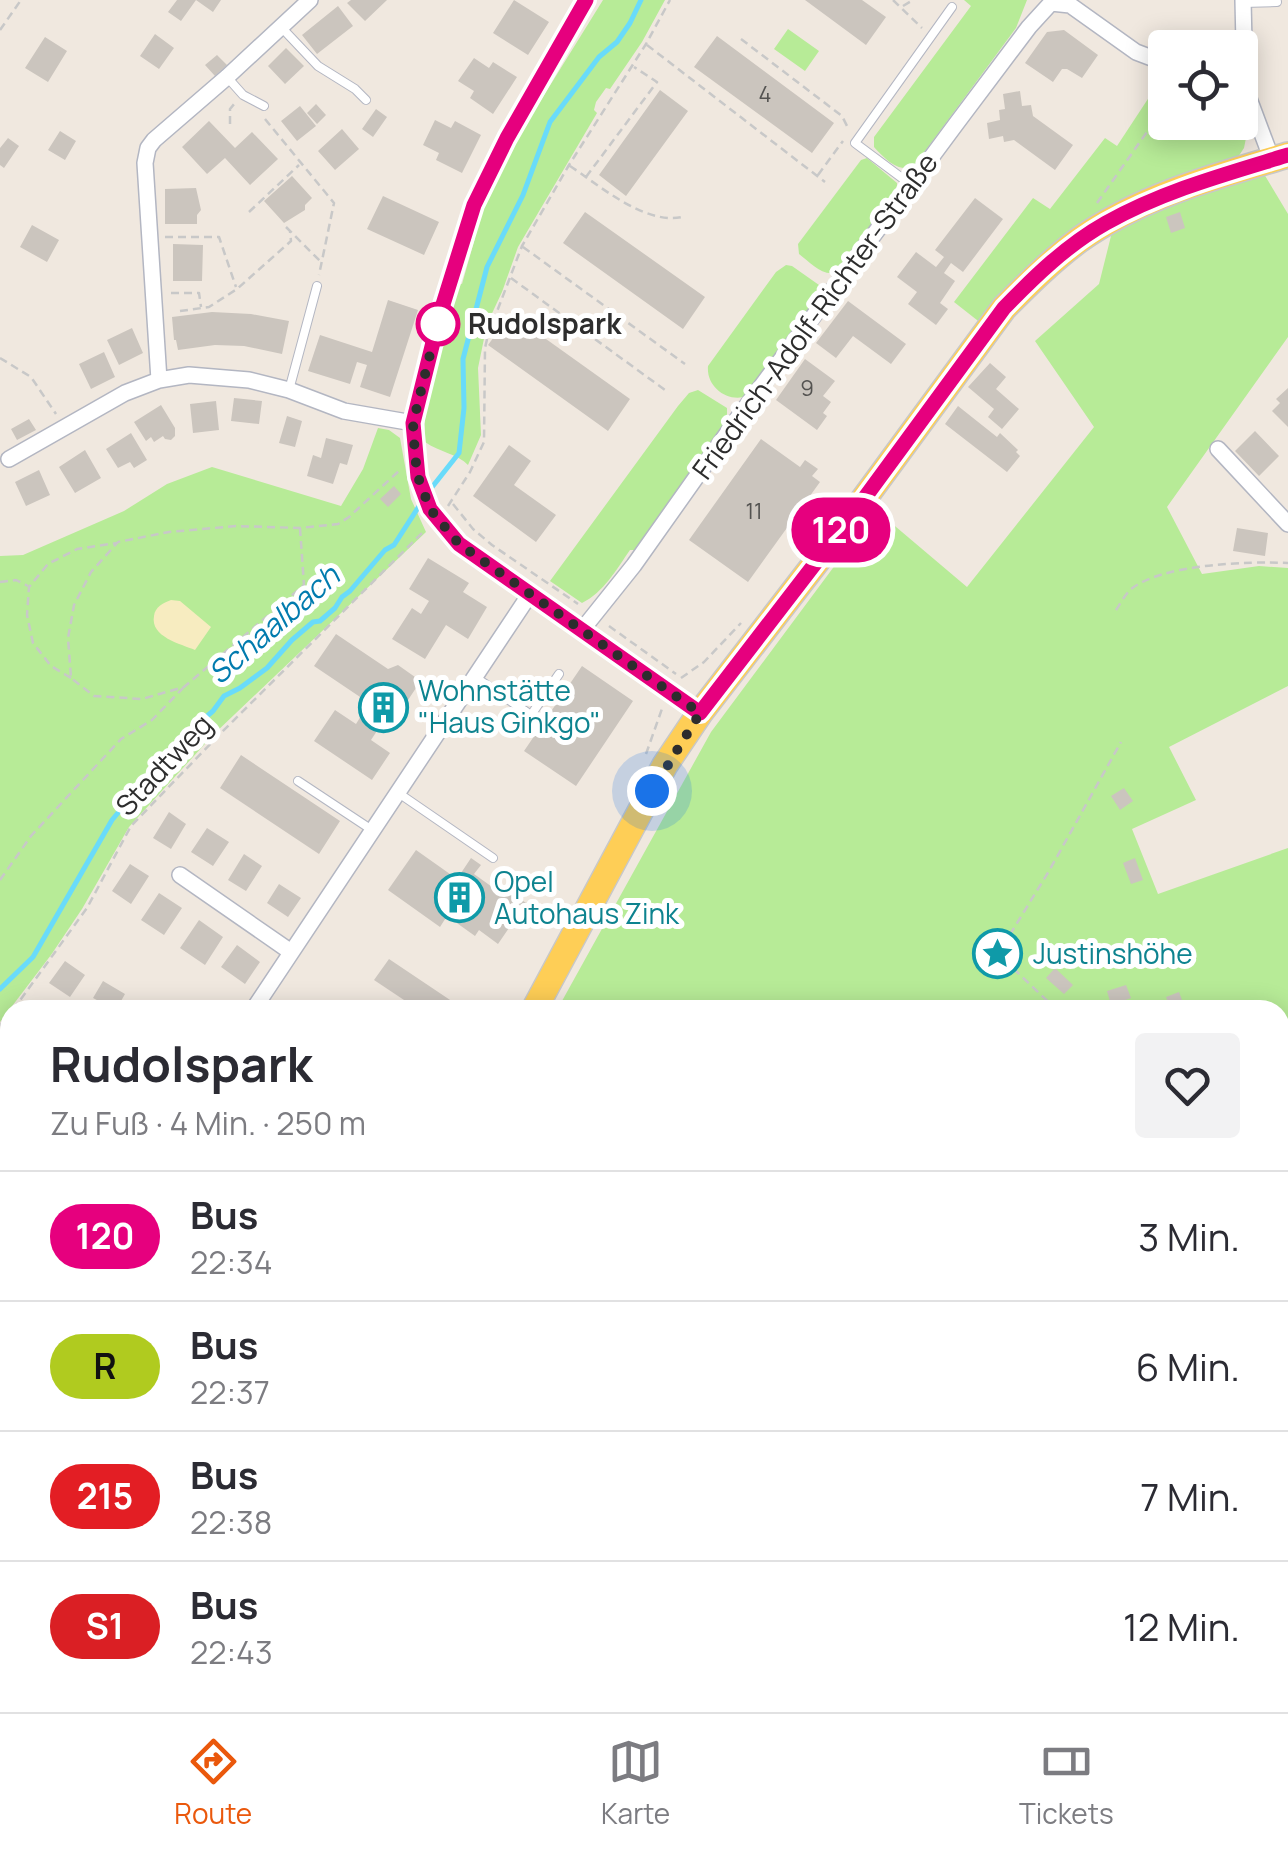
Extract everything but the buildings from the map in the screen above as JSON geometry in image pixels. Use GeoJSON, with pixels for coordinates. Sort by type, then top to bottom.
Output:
{"type":"FeatureCollection","features":[{"type":"Feature","properties":{"kind":"main road"},"geometry":{"type":"LineString","coordinates":[[539,1000],[666,765],[700,713],[1004,308],[1081,239],[1138,206],[1178,189],[1280,158]]}},
{"type":"Feature","properties":{"kind":"street"},"geometry":{"type":"LineString","coordinates":[[159,380],[145,163],[148,148],[310,0]]}},
{"type":"Feature","properties":{"kind":"street"},"geometry":{"type":"LineString","coordinates":[[586,0],[507,138],[474,205],[440,314],[413,423],[418,477],[433,514],[459,544],[700,713]]}},
{"type":"Feature","properties":{"kind":"street"},"geometry":{"type":"LineString","coordinates":[[1050,2],[1072,2],[1136,52],[1148,57]]}},
{"type":"Feature","properties":{"kind":"street","name":"Friedrich-Adolf-Richter-Straße"},"geometry":{"type":"LineString","coordinates":[[582,630],[634,564],[738,408],[1050,2]]}},
{"type":"Feature","properties":{"kind":"street"},"geometry":{"type":"LineString","coordinates":[[1243,30],[1244,2]]}},
{"type":"Feature","properties":{"kind":"street"},"geometry":{"type":"LineString","coordinates":[[1258,121],[1280,158]]}},
{"type":"Feature","properties":{"kind":"street"},"geometry":{"type":"LineString","coordinates":[[10,459],[125,394],[159,380],[189,376],[249,380],[344,411],[413,423]]}},
{"type":"Feature","properties":{"kind":"street"},"geometry":{"type":"LineString","coordinates":[[1218,449],[1288,524]]}},
{"type":"Feature","properties":{"kind":"street"},"geometry":{"type":"LineString","coordinates":[[260,1000],[530,594]]}},
{"type":"Feature","properties":{"kind":"street"},"geometry":{"type":"LineString","coordinates":[[180,875],[291,952]]}},
{"type":"Feature","properties":{"kind":"lane"},"geometry":{"type":"LineString","coordinates":[[1244,2],[1278,2]]}},
{"type":"Feature","properties":{"kind":"lane"},"geometry":{"type":"LineString","coordinates":[[911,185],[855,143],[952,7]]}},
{"type":"Feature","properties":{"kind":"lane"},"geometry":{"type":"LineString","coordinates":[[282,28],[318,66],[366,100]]}},
{"type":"Feature","properties":{"kind":"lane"},"geometry":{"type":"LineString","coordinates":[[908,50],[917,56]]}},
{"type":"Feature","properties":{"kind":"lane"},"geometry":{"type":"LineString","coordinates":[[227,76],[243,94],[264,106]]}},
{"type":"Feature","properties":{"kind":"lane"},"geometry":{"type":"LineString","coordinates":[[289,390],[317,286]]}},
{"type":"Feature","properties":{"kind":"lane"},"geometry":{"type":"LineString","coordinates":[[475,677],[531,714],[558,674]]}},
{"type":"Feature","properties":{"kind":"lane"},"geometry":{"type":"LineString","coordinates":[[298,780],[372,830]]}},
{"type":"Feature","properties":{"kind":"lane"},"geometry":{"type":"LineString","coordinates":[[397,792],[493,858]]}},
{"type":"Feature","properties":{"kind":"path"},"geometry":{"type":"LineString","coordinates":[[0,30],[21,0]]}},
{"type":"Feature","properties":{"kind":"path","name":"Stadtweg"},"geometry":{"type":"LineString","coordinates":[[20,1000],[87,908],[131,826],[433,514],[451,502],[484,442],[485,348],[522,246],[670,0]]}},
{"type":"Feature","properties":{"kind":"path"},"geometry":{"type":"LineString","coordinates":[[893,0],[931,35]]}},
{"type":"Feature","properties":{"kind":"path"},"geometry":{"type":"LineString","coordinates":[[902,7],[914,0]]}},
{"type":"Feature","properties":{"kind":"path"},"geometry":{"type":"LineString","coordinates":[[741,39],[847,121],[847,134],[818,176]]}},
{"type":"Feature","properties":{"kind":"path"},"geometry":{"type":"LineString","coordinates":[[646,44],[825,182]]}},
{"type":"Feature","properties":{"kind":"path"},"geometry":{"type":"LineString","coordinates":[[586,177],[657,82],[632,66]]}},
{"type":"Feature","properties":{"kind":"path"},"geometry":{"type":"LineString","coordinates":[[230,124],[230,109],[243,94]]}},
{"type":"Feature","properties":{"kind":"path"},"geometry":{"type":"LineString","coordinates":[[264,106],[265,120],[334,203],[317,286]]}},
{"type":"Feature","properties":{"kind":"path"},"geometry":{"type":"LineString","coordinates":[[249,212],[301,164]]}},
{"type":"Feature","properties":{"kind":"path"},"geometry":{"type":"LineString","coordinates":[[569,165],[633,206],[672,220],[682,217]]}},
{"type":"Feature","properties":{"kind":"path"},"geometry":{"type":"LineString","coordinates":[[180,311],[209,307],[237,289],[292,241],[288,229],[321,262]]}},
{"type":"Feature","properties":{"kind":"path"},"geometry":{"type":"LineString","coordinates":[[150,237],[219,238],[237,289]]}},
{"type":"Feature","properties":{"kind":"path"},"geometry":{"type":"LineString","coordinates":[[522,246],[685,364]]}},
{"type":"Feature","properties":{"kind":"path"},"geometry":{"type":"LineString","coordinates":[[510,278],[666,390]]}},
{"type":"Feature","properties":{"kind":"path"},"geometry":{"type":"LineString","coordinates":[[155,292],[199,293],[201,308]]}},
{"type":"Feature","properties":{"kind":"path"},"geometry":{"type":"LineString","coordinates":[[0,358],[31,377],[65,428]]}},
{"type":"Feature","properties":{"kind":"path"},"geometry":{"type":"LineString","coordinates":[[184,687],[142,699],[94,696],[51,666],[32,643],[27,615],[29,587],[48,564],[77,549],[169,532],[338,524],[415,456]]}},
{"type":"Feature","properties":{"kind":"path"},"geometry":{"type":"LineString","coordinates":[[451,502],[492,545],[681,678]]}},
{"type":"Feature","properties":{"kind":"path"},"geometry":{"type":"LineString","coordinates":[[0,880],[31,836],[121,739],[152,720],[184,687],[304,585],[300,528]]}},
{"type":"Feature","properties":{"kind":"path"},"geometry":{"type":"LineString","coordinates":[[71,678],[68,638],[74,606],[92,572],[118,542]]}},
{"type":"Feature","properties":{"kind":"path"},"geometry":{"type":"LineString","coordinates":[[1116,610],[1130,590],[1158,576],[1180,570],[1288,563]]}},
{"type":"Feature","properties":{"kind":"path"},"geometry":{"type":"LineString","coordinates":[[0,582],[16,580],[29,587]]}},
{"type":"Feature","properties":{"kind":"path"},"geometry":{"type":"LineString","coordinates":[[1046,1000],[998,954],[1050,871],[1121,742]]}},
{"type":"Feature","properties":{"kind":"green space"},"geometry":{"type":"Polygon","coordinates":[[[603,0],[665,0],[642,42],[610,89],[606,88],[596,102],[597,113],[518,247],[487,324],[478,368],[481,435],[468,465],[425,442],[430,382],[456,283],[462,284],[475,238],[470,235],[505,158],[603,0]]]}},
{"type":"Feature","properties":{"kind":"green space"},"geometry":{"type":"Polygon","coordinates":[[[964,0],[1027,0],[1016,28],[914,166],[897,166],[874,147],[874,137],[971,6],[964,0]]]}},
{"type":"Feature","properties":{"kind":"green space"},"geometry":{"type":"Polygon","coordinates":[[[788,29],[819,51],[805,71],[774,49],[788,29]]]}},
{"type":"Feature","properties":{"kind":"green space"},"geometry":{"type":"Polygon","coordinates":[[[1148,99],[1148,140],[1246,140],[1238,157],[1189,174],[982,324],[954,302],[1033,198],[1050,209],[1105,138],[1117,146],[1148,99]]]}},
{"type":"Feature","properties":{"kind":"green space"},"geometry":{"type":"Polygon","coordinates":[[[867,158],[897,187],[840,271],[823,272],[799,254],[798,244],[861,160],[867,158]]]}},
{"type":"Feature","properties":{"kind":"green space"},"geometry":{"type":"Polygon","coordinates":[[[1264,174],[1288,214],[1288,337],[1167,507],[1202,574],[1259,566],[1288,568],[1288,686],[1169,747],[1196,800],[1132,829],[1158,894],[1288,848],[1288,1000],[563,1000],[711,732],[876,510],[967,587],[1094,427],[1035,341],[1099,284],[1112,232],[1189,196],[1264,174]]]}},
{"type":"Feature","properties":{"kind":"green space"},"geometry":{"type":"Polygon","coordinates":[[[786,265],[819,285],[821,294],[747,396],[726,395],[714,387],[708,366],[776,272],[786,265]]]}},
{"type":"Feature","properties":{"kind":"green space"},"geometry":{"type":"Polygon","coordinates":[[[698,390],[727,408],[727,424],[635,550],[630,550],[603,587],[582,603],[550,581],[678,406],[689,393],[698,390]]]}},
{"type":"Feature","properties":{"kind":"green space"},"geometry":{"type":"Polygon","coordinates":[[[378,428],[400,438],[411,499],[426,532],[214,734],[129,827],[51,955],[17,1000],[0,1000],[0,556],[23,555],[124,511],[167,484],[212,467],[341,506],[363,469],[378,428]]]}},
{"type":"Feature","properties":{"kind":"sand"},"geometry":{"type":"Polygon","coordinates":[[[171,600],[180,601],[211,627],[195,650],[168,639],[154,623],[156,610],[171,600]]]}},
{"type":"Feature","properties":{"kind":"waterway","name":"Schaalbach"},"geometry":{"type":"LineString","coordinates":[[429,491],[459,453],[464,408],[463,359],[487,267],[523,195],[550,122],[599,57],[617,42],[641,0]]}},
{"type":"Feature","properties":{"kind":"waterway","name":"Schaalbach"},"geometry":{"type":"LineString","coordinates":[[0,989],[33,957],[112,820],[148,777],[224,696],[267,668],[292,640],[335,608],[385,550],[394,545],[423,500]]}},
{"type":"Feature","properties":{"kind":"bus line","name":"120"},"geometry":{"type":"LineString","coordinates":[[586,0],[507,138],[474,205],[460,244],[413,423],[418,477],[430,509],[459,544],[700,713],[1004,308],[1034,278],[1081,239],[1138,206],[1178,189],[1288,155]]}},
{"type":"Feature","properties":{"kind":"place","name":"Rudolspark"},"geometry":{"type":"Point","coordinates":[438,324]}},
{"type":"Feature","properties":{"kind":"place","name":"Wohnstätte \"Haus Ginkgo\""},"geometry":{"type":"Point","coordinates":[383,707]}},
{"type":"Feature","properties":{"kind":"place","name":"Opel Autohaus Zink"},"geometry":{"type":"Point","coordinates":[459,898]}},
{"type":"Feature","properties":{"kind":"place","name":"Justinshöhe"},"geometry":{"type":"Point","coordinates":[998,954]}},
{"type":"Feature","properties":{"kind":"route"},"geometry":{"type":"LineString","coordinates":[[438,324],[440,314],[413,423],[418,477],[430,509],[459,544],[700,713],[652,791]]}}]}
